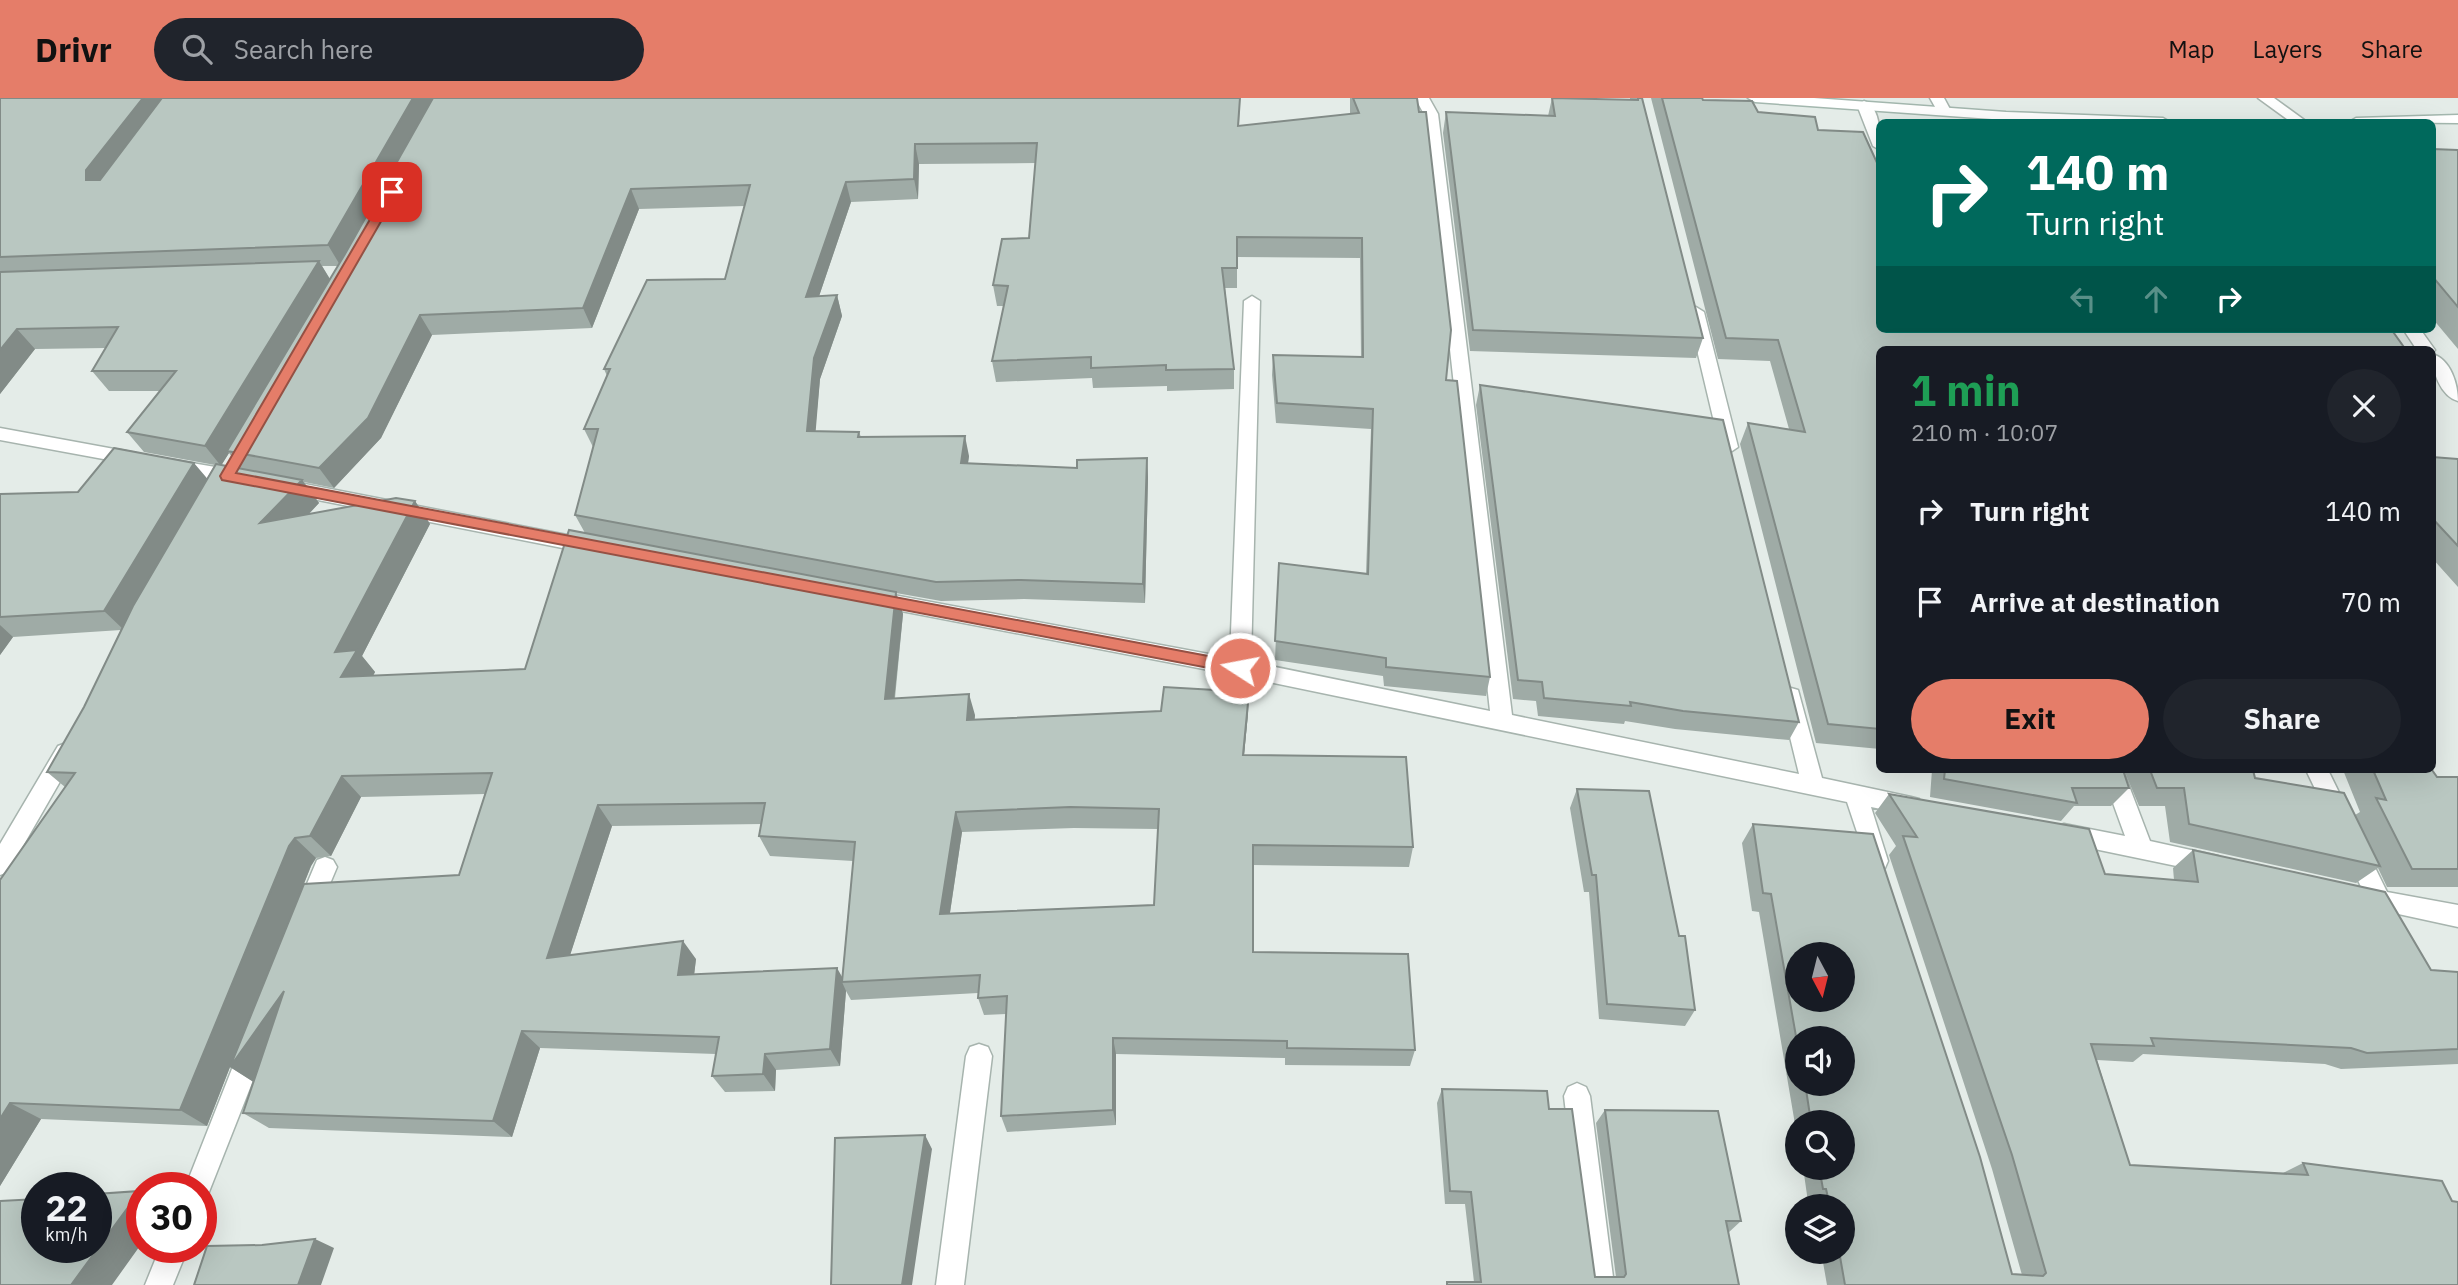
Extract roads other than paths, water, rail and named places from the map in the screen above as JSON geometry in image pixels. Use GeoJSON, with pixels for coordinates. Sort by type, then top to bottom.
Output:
{"type":"FeatureCollection","features":[{"type":"Feature","properties":{"kind":"street"},"geometry":{"type":"LineString","coordinates":[[1422,98],[1431,114],[1502,721]]}},
{"type":"Feature","properties":{"kind":"street"},"geometry":{"type":"LineString","coordinates":[[1755,98],[1864,105],[1940,105],[2007,119]]}},
{"type":"Feature","properties":{"kind":"street"},"geometry":{"type":"LineString","coordinates":[[2266,98],[2296,119]]}},
{"type":"Feature","properties":{"kind":"street"},"geometry":{"type":"LineString","coordinates":[[1864,105],[1876,136]]}},
{"type":"Feature","properties":{"kind":"street"},"geometry":{"type":"LineString","coordinates":[[2432,119],[2458,118]]}},
{"type":"Feature","properties":{"kind":"street"},"geometry":{"type":"LineString","coordinates":[[1693,300],[1733,462]]}},
{"type":"Feature","properties":{"kind":"street"},"geometry":{"type":"LineString","coordinates":[[1240,668],[1252,302]]}},
{"type":"Feature","properties":{"kind":"street"},"geometry":{"type":"LineString","coordinates":[[2436,365],[2458,395]]}},
{"type":"Feature","properties":{"kind":"street"},"geometry":{"type":"LineString","coordinates":[[0,433],[611,550]]}},
{"type":"Feature","properties":{"kind":"street"},"geometry":{"type":"LineString","coordinates":[[213,500],[241,452]]}},
{"type":"Feature","properties":{"kind":"street"},"geometry":{"type":"LineString","coordinates":[[857,596],[1240,668],[1938,811]]}},
{"type":"Feature","properties":{"kind":"street"},"geometry":{"type":"LineString","coordinates":[[1787,678],[1814,785]]}},
{"type":"Feature","properties":{"kind":"street"},"geometry":{"type":"LineString","coordinates":[[0,865],[76,735]]}},
{"type":"Feature","properties":{"kind":"street"},"geometry":{"type":"LineString","coordinates":[[2113,773],[2141,848]]}},
{"type":"Feature","properties":{"kind":"street"},"geometry":{"type":"LineString","coordinates":[[2318,773],[2380,902]]}},
{"type":"Feature","properties":{"kind":"street"},"geometry":{"type":"LineString","coordinates":[[1856,796],[1885,886]]}},
{"type":"Feature","properties":{"kind":"street"},"geometry":{"type":"LineString","coordinates":[[2046,830],[2234,869]]}},
{"type":"Feature","properties":{"kind":"street"},"geometry":{"type":"LineString","coordinates":[[299,932],[325,867]]}},
{"type":"Feature","properties":{"kind":"street"},"geometry":{"type":"LineString","coordinates":[[2340,893],[2458,916]]}},
{"type":"Feature","properties":{"kind":"street"},"geometry":{"type":"LineString","coordinates":[[204,1172],[264,1021]]}},
{"type":"Feature","properties":{"kind":"street"},"geometry":{"type":"LineString","coordinates":[[950,1285],[979,1056]]}},
{"type":"Feature","properties":{"kind":"street"},"geometry":{"type":"LineString","coordinates":[[1577,1096],[1600,1285]]}},
{"type":"Feature","properties":{"kind":"street"},"geometry":{"type":"LineString","coordinates":[[159,1285],[168,1263]]}}]}
